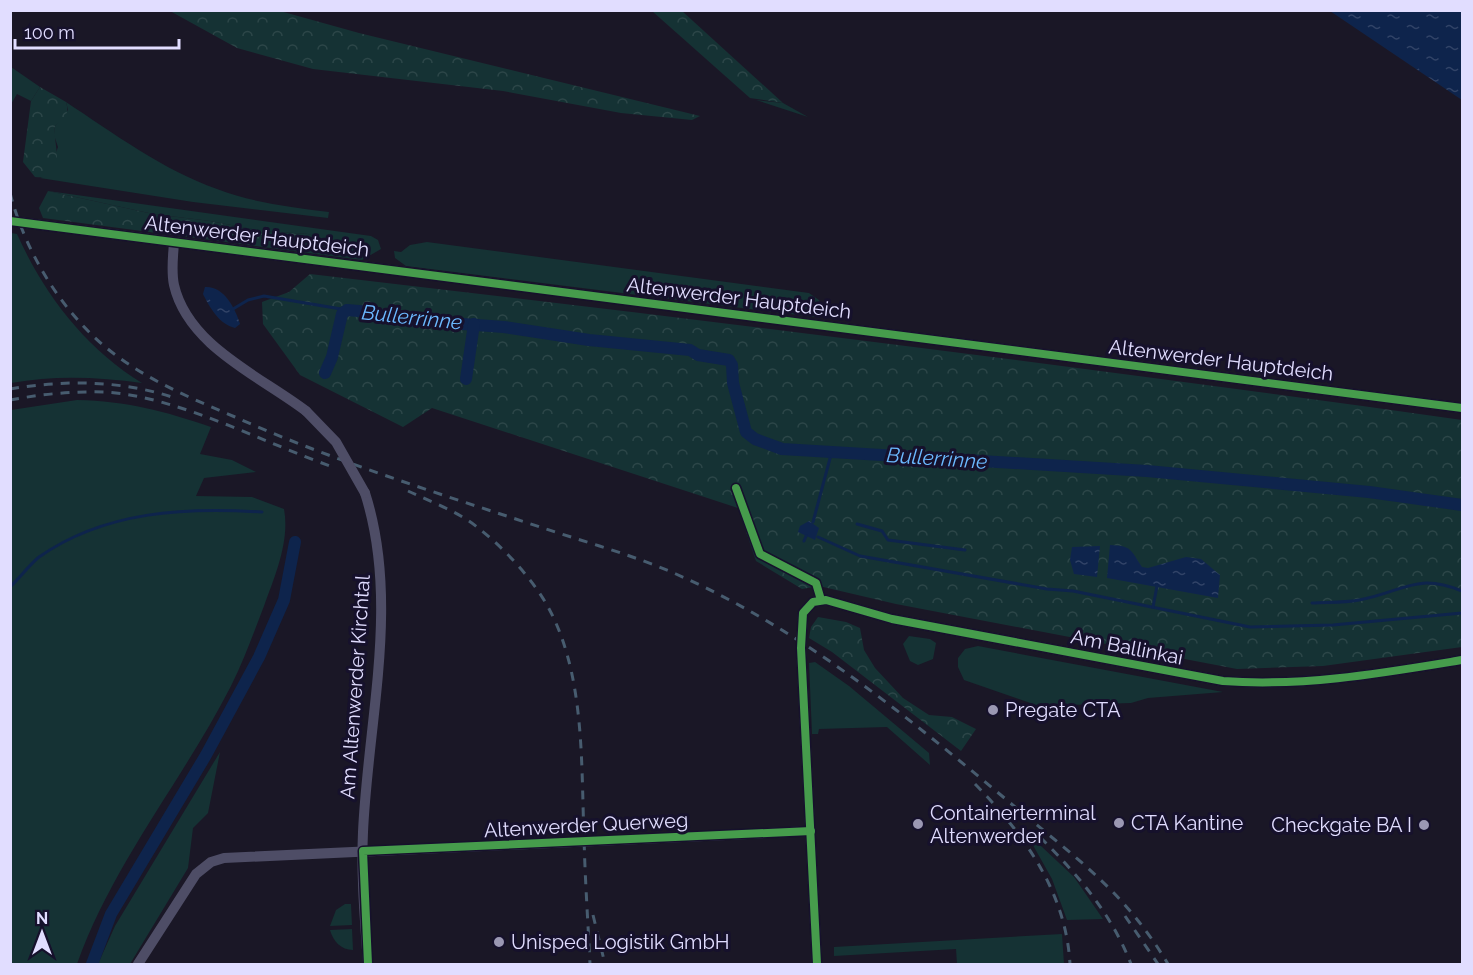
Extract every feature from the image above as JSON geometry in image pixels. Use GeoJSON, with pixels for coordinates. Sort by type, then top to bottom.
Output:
{"type":"FeatureCollection","features":[{"type":"Feature","properties":{"kind":"street","name":"Altenwerder Hauptdeich"},"geometry":{"type":"LineString","coordinates":[[10,221],[1462,408]]}},
{"type":"Feature","properties":{"kind":"street","name":"Am Altenwerder Kirchtal"},"geometry":{"type":"LineString","coordinates":[[174,243],[174,283],[184,309],[198,330],[223,353],[306,411],[336,442],[365,493],[377,534],[381,591],[363,851],[368,964]]}},
{"type":"Feature","properties":{"kind":"street","name":"Am Ballinkai"},"geometry":{"type":"LineString","coordinates":[[811,831],[801,622],[809,605],[826,600],[892,619],[953,631],[1201,678],[1250,683],[1348,677],[1462,660]]}},
{"type":"Feature","properties":{"kind":"street","name":"Altenwerder Querweg"},"geometry":{"type":"LineString","coordinates":[[138,964],[196,874],[211,862],[224,858],[811,831]]}},
{"type":"Feature","properties":{"kind":"street"},"geometry":{"type":"LineString","coordinates":[[811,831],[816,964]]}},
{"type":"Feature","properties":{"kind":"green space"},"geometry":{"type":"Polygon","coordinates":[[[170,11],[280,11],[359,33],[700,116],[692,120],[621,113],[503,91],[313,69],[237,48],[170,11]]]}},
{"type":"Feature","properties":{"kind":"green space"},"geometry":{"type":"Polygon","coordinates":[[[652,11],[682,11],[783,103],[750,98],[652,11]]]}},
{"type":"Feature","properties":{"kind":"green space"},"geometry":{"type":"Polygon","coordinates":[[[11,67],[40,87],[31,101],[17,94],[11,104],[11,67]]]}},
{"type":"Feature","properties":{"kind":"green space"},"geometry":{"type":"Polygon","coordinates":[[[40,87],[66,102],[67,110],[65,116],[55,126],[56,167],[46,177],[35,177],[23,162],[31,101],[40,87]]]}},
{"type":"Feature","properties":{"kind":"green space"},"geometry":{"type":"Polygon","coordinates":[[[756,100],[783,103],[808,117],[756,100]]]}},
{"type":"Feature","properties":{"kind":"green space"},"geometry":{"type":"Polygon","coordinates":[[[66,102],[139,150],[197,181],[258,201],[329,212],[328,218],[193,202],[40,178],[48,175],[58,147],[54,135],[55,126],[68,110],[66,102]]]}},
{"type":"Feature","properties":{"kind":"green space"},"geometry":{"type":"Polygon","coordinates":[[[48,191],[371,236],[378,240],[381,249],[362,260],[263,247],[281,239],[321,247],[327,245],[327,241],[308,234],[262,231],[210,221],[153,214],[48,191]]]}},
{"type":"Feature","properties":{"kind":"green space"},"geometry":{"type":"Polygon","coordinates":[[[48,191],[153,214],[210,221],[262,231],[308,234],[327,240],[327,244],[310,249],[286,240],[263,247],[43,218],[39,208],[48,191]]]}},
{"type":"Feature","properties":{"kind":"green space"},"geometry":{"type":"Polygon","coordinates":[[[11,233],[17,234],[40,278],[68,318],[102,353],[142,383],[76,378],[11,383],[11,233]]]}},
{"type":"Feature","properties":{"kind":"green space"},"geometry":{"type":"Polygon","coordinates":[[[427,242],[809,293],[819,300],[822,306],[819,315],[814,317],[406,266],[395,258],[394,251],[401,252],[410,245],[427,242]]]}},
{"type":"Feature","properties":{"kind":"green space"},"geometry":{"type":"Polygon","coordinates":[[[310,274],[887,344],[1462,420],[1462,647],[1323,666],[1237,669],[896,604],[819,586],[802,589],[756,561],[738,508],[432,408],[403,427],[300,375],[263,324],[262,302],[289,292],[310,274]]]}},
{"type":"Feature","properties":{"kind":"green space"},"geometry":{"type":"Polygon","coordinates":[[[77,400],[112,402],[145,408],[211,427],[200,454],[232,460],[256,472],[204,478],[196,496],[252,497],[284,509],[285,533],[273,583],[231,686],[192,755],[129,856],[92,927],[77,964],[11,964],[11,410],[77,400]]]}},
{"type":"Feature","properties":{"kind":"green space"},"geometry":{"type":"Polygon","coordinates":[[[818,617],[846,622],[860,628],[864,650],[875,668],[903,698],[929,715],[952,717],[976,729],[961,751],[832,652],[809,638],[811,627],[818,617]]]}},
{"type":"Feature","properties":{"kind":"green space"},"geometry":{"type":"Polygon","coordinates":[[[909,636],[930,639],[936,643],[933,659],[918,665],[910,661],[903,644],[909,636]]]}},
{"type":"Feature","properties":{"kind":"green space"},"geometry":{"type":"Polygon","coordinates":[[[978,646],[1223,692],[1148,698],[1131,703],[1039,706],[964,680],[958,667],[958,658],[965,649],[978,646]]]}},
{"type":"Feature","properties":{"kind":"green space"},"geometry":{"type":"Polygon","coordinates":[[[815,662],[849,686],[929,753],[930,765],[887,727],[819,729],[818,734],[812,734],[809,663],[815,662]]]}},
{"type":"Feature","properties":{"kind":"green space"},"geometry":{"type":"Polygon","coordinates":[[[220,752],[208,813],[193,828],[188,868],[130,964],[98,964],[115,926],[220,752]]]}},
{"type":"Feature","properties":{"kind":"green space"},"geometry":{"type":"Polygon","coordinates":[[[1025,831],[1074,877],[1103,919],[1067,920],[1052,879],[1025,831]]]}},
{"type":"Feature","properties":{"kind":"green space"},"geometry":{"type":"Polygon","coordinates":[[[345,904],[351,904],[352,925],[330,926],[336,910],[345,904]]]}},
{"type":"Feature","properties":{"kind":"green space"},"geometry":{"type":"Polygon","coordinates":[[[352,929],[353,950],[338,944],[330,930],[352,929]]]}},
{"type":"Feature","properties":{"kind":"green space"},"geometry":{"type":"Polygon","coordinates":[[[1062,934],[1064,964],[957,964],[956,949],[834,956],[834,947],[1062,934]]]}},
{"type":"Feature","properties":{"kind":"water"},"geometry":{"type":"Polygon","coordinates":[[[1330,11],[1462,11],[1462,100],[1330,11]]]}},
{"type":"Feature","properties":{"kind":"water"},"geometry":{"type":"Polygon","coordinates":[[[205,287],[218,290],[228,299],[240,324],[235,328],[220,319],[203,294],[205,287]]]}},
{"type":"Feature","properties":{"kind":"water"},"geometry":{"type":"Polygon","coordinates":[[[809,521],[819,528],[815,540],[798,532],[800,526],[809,521]]]}},
{"type":"Feature","properties":{"kind":"water"},"geometry":{"type":"Polygon","coordinates":[[[1110,545],[1127,548],[1142,567],[1148,568],[1186,557],[1201,559],[1220,575],[1218,598],[1107,578],[1110,545]]]}},
{"type":"Feature","properties":{"kind":"water"},"geometry":{"type":"Polygon","coordinates":[[[1100,546],[1097,577],[1074,574],[1070,560],[1072,547],[1100,546]]]}},
{"type":"Feature","properties":{"kind":"waterway"},"geometry":{"type":"LineString","coordinates":[[233,309],[248,300],[264,296],[347,310]]}},
{"type":"Feature","properties":{"kind":"waterway","name":"Bullerrinne"},"geometry":{"type":"LineString","coordinates":[[325,373],[332,357],[342,314],[347,310],[370,312],[394,319],[504,327],[589,340],[690,350],[698,355],[729,360],[746,432],[755,439],[782,449],[1147,471],[1369,492],[1462,505]]}},
{"type":"Feature","properties":{"kind":"waterway","name":"Bullerrinne"},"geometry":{"type":"LineString","coordinates":[[466,379],[474,324]]}},
{"type":"Feature","properties":{"kind":"waterway"},"geometry":{"type":"LineString","coordinates":[[813,522],[832,451]]}},
{"type":"Feature","properties":{"kind":"waterway"},"geometry":{"type":"LineString","coordinates":[[10,587],[39,557],[64,542],[118,521],[146,515],[204,510],[262,512]]}},
{"type":"Feature","properties":{"kind":"waterway"},"geometry":{"type":"LineString","coordinates":[[857,524],[882,531],[888,540],[965,550]]}},
{"type":"Feature","properties":{"kind":"waterway"},"geometry":{"type":"LineString","coordinates":[[804,541],[806,536]]}},
{"type":"Feature","properties":{"kind":"waterway"},"geometry":{"type":"LineString","coordinates":[[818,537],[860,556],[1047,589],[1073,591],[1250,627],[1333,625],[1462,613]]}},
{"type":"Feature","properties":{"kind":"waterway"},"geometry":{"type":"LineString","coordinates":[[92,964],[111,914],[206,755],[259,657],[284,600],[295,542]]}},
{"type":"Feature","properties":{"kind":"waterway"},"geometry":{"type":"LineString","coordinates":[[1312,603],[1359,600],[1421,583],[1432,583],[1462,591]]}},
{"type":"Feature","properties":{"kind":"waterway"},"geometry":{"type":"LineString","coordinates":[[1153,607],[1157,586]]}},
{"type":"Feature","properties":{"kind":"railway"},"geometry":{"type":"LineString","coordinates":[[10,193],[16,214],[34,256],[58,295],[87,330],[133,367],[183,394],[310,448],[424,489],[660,567],[766,620],[809,647],[890,705],[1075,857],[1115,894],[1151,938],[1168,964]]}},
{"type":"Feature","properties":{"kind":"railway"},"geometry":{"type":"LineString","coordinates":[[10,389],[51,384],[91,383],[132,387],[172,397]]}},
{"type":"Feature","properties":{"kind":"railway"},"geometry":{"type":"LineString","coordinates":[[10,400],[46,395],[106,392],[163,402],[221,422],[333,467]]}},
{"type":"Feature","properties":{"kind":"railway"},"geometry":{"type":"LineString","coordinates":[[408,491],[461,516],[497,544],[533,583],[547,605],[559,631],[575,688],[579,718],[590,964]]}},
{"type":"Feature","properties":{"kind":"railway"},"geometry":{"type":"LineString","coordinates":[[975,784],[1010,823],[1039,866],[1060,913],[1067,938],[1070,964]]}},
{"type":"Feature","properties":{"kind":"railway"},"geometry":{"type":"LineString","coordinates":[[1040,837],[1103,911],[1123,945],[1131,964]]}},
{"type":"Feature","properties":{"kind":"railway"},"geometry":{"type":"LineString","coordinates":[[593,915],[605,964]]}},
{"type":"Feature","properties":{"kind":"railway"},"geometry":{"type":"LineString","coordinates":[[1125,916],[1158,964]]}},
{"type":"Feature","properties":{"kind":"cycle path"},"geometry":{"type":"LineString","coordinates":[[10,221],[1462,408]]}},
{"type":"Feature","properties":{"kind":"cycle path"},"geometry":{"type":"LineString","coordinates":[[736,488],[760,554],[816,583],[821,600]]}},
{"type":"Feature","properties":{"kind":"cycle path"},"geometry":{"type":"LineString","coordinates":[[817,964],[801,648],[803,613],[813,602],[826,600],[892,619],[1223,681],[1313,680],[1373,674],[1462,660]]}},
{"type":"Feature","properties":{"kind":"cycle path"},"geometry":{"type":"LineString","coordinates":[[368,964],[363,851],[811,831]]}},
{"type":"Feature","properties":{"kind":"place","name":"Pregate CTA"},"geometry":{"type":"Point","coordinates":[993,710]}},
{"type":"Feature","properties":{"kind":"place","name":"CTA Kantine"},"geometry":{"type":"Point","coordinates":[1119,823]}},
{"type":"Feature","properties":{"kind":"place","name":"Containerterminal Altenwerder"},"geometry":{"type":"Point","coordinates":[918,824]}},
{"type":"Feature","properties":{"kind":"place","name":"Checkgate BA I"},"geometry":{"type":"Point","coordinates":[1424,825]}},
{"type":"Feature","properties":{"kind":"place","name":"Unisped Logistik GmbH"},"geometry":{"type":"Point","coordinates":[499,942]}}]}
